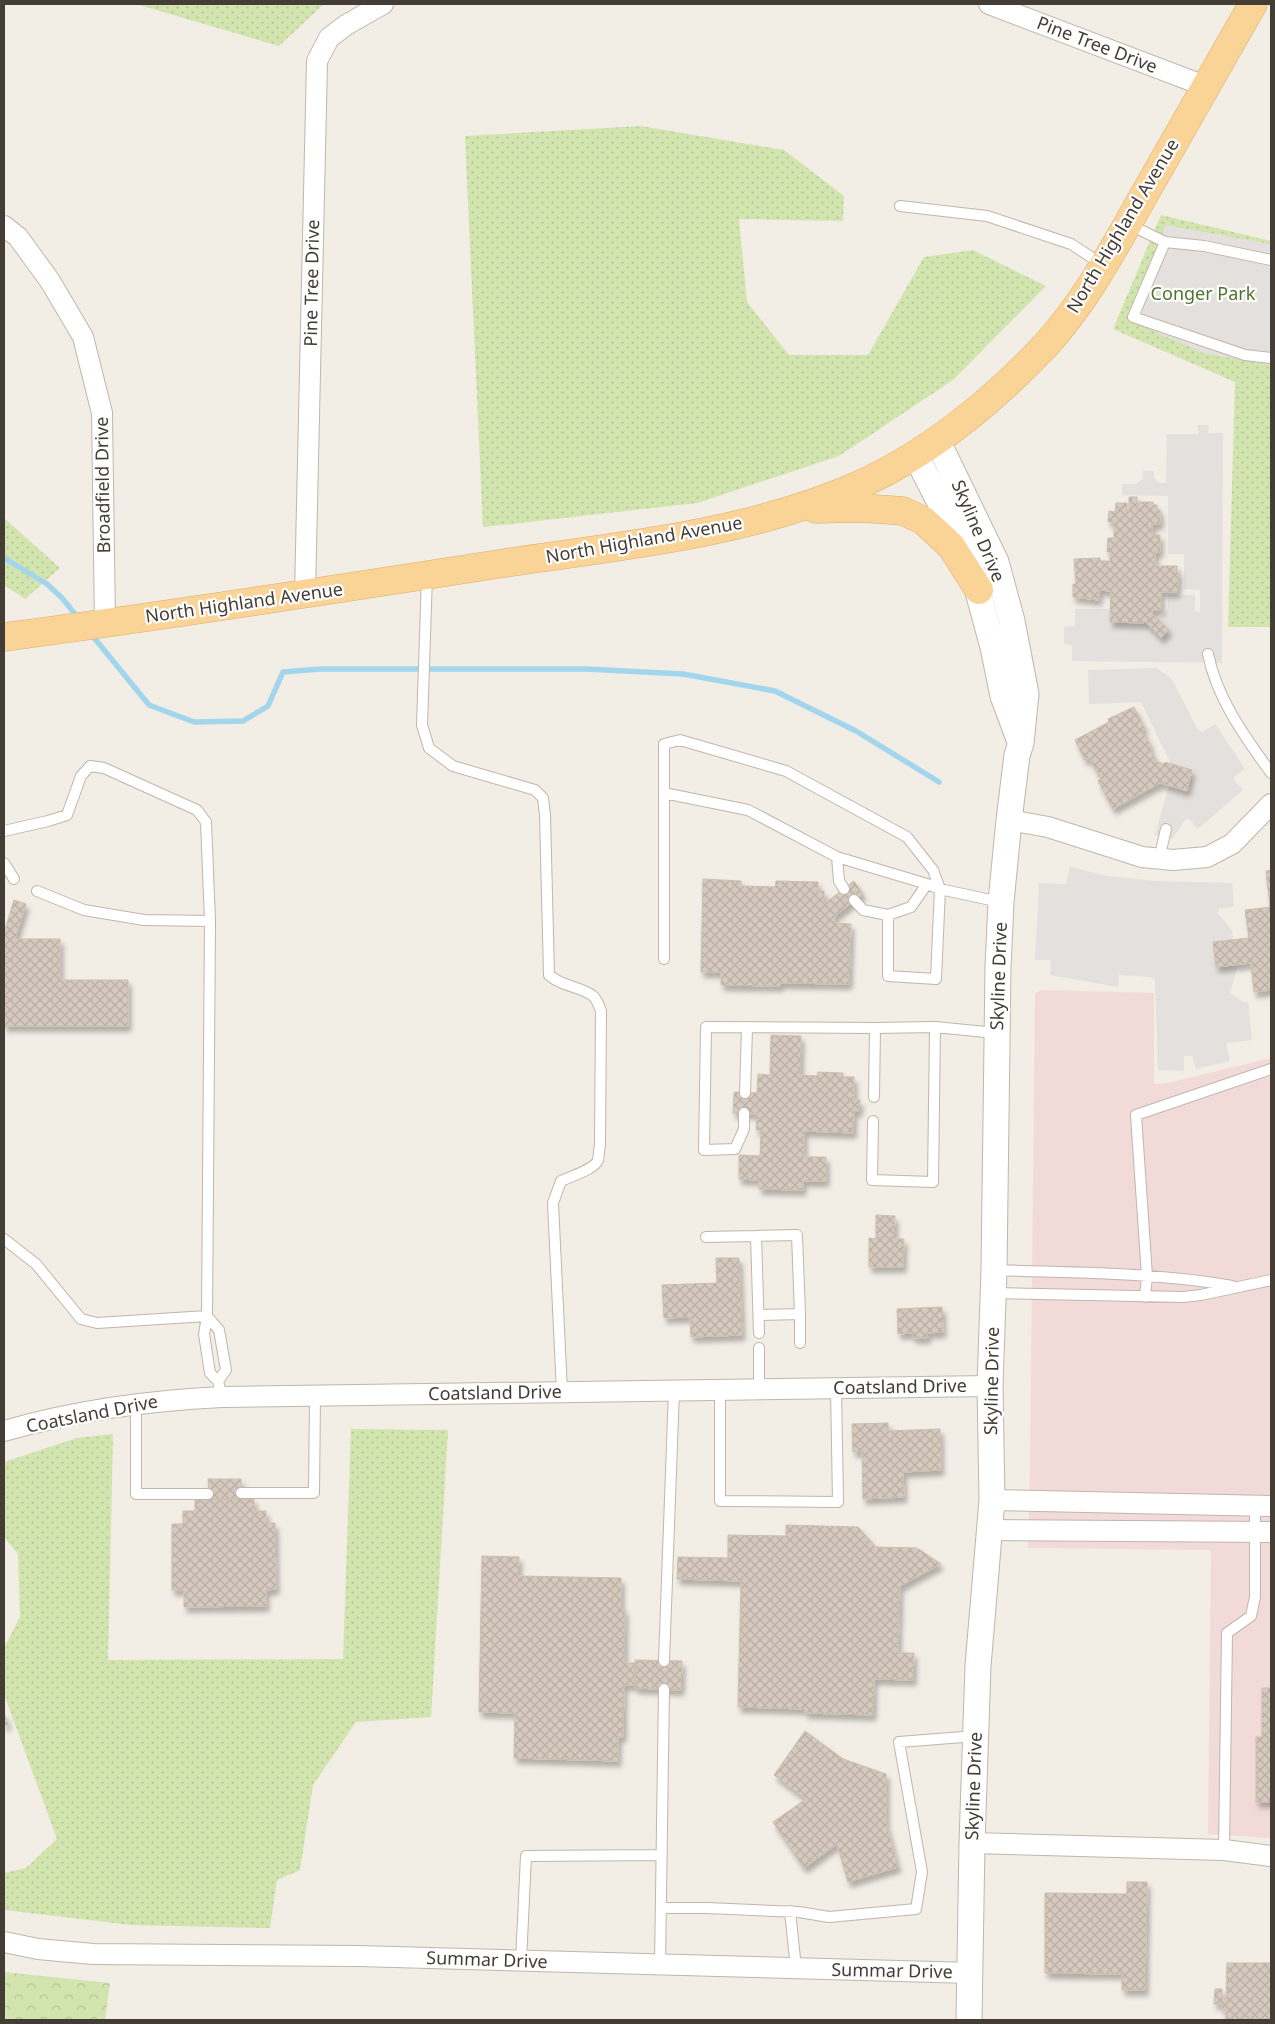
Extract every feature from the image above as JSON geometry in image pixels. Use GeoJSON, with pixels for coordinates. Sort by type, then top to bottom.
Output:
{"type":"FeatureCollection","features":[{"type":"Feature","properties":{"kind":"main road","name":"North Highland Avenue"},"geometry":{"type":"LineString","coordinates":[[4,637],[106,624],[677,538],[743,524],[797,509],[848,490],[888,471],[926,447],[1014,377],[1048,343],[1074,311],[1104,266],[1253,4]]}},
{"type":"Feature","properties":{"kind":"main road"},"geometry":{"type":"LineString","coordinates":[[797,509],[862,508],[903,511],[924,521],[951,546],[978,590]]}},
{"type":"Feature","properties":{"kind":"street","name":"Pine Tree Drive"},"geometry":{"type":"LineString","coordinates":[[305,594],[317,61],[329,38],[346,25],[383,4]]}},
{"type":"Feature","properties":{"kind":"street","name":"Pine Tree Drive"},"geometry":{"type":"LineString","coordinates":[[990,4],[1205,86]]}},
{"type":"Feature","properties":{"kind":"street","name":"Broadfield Drive"},"geometry":{"type":"LineString","coordinates":[[4,226],[24,244],[50,281],[83,337],[102,413],[106,624]]}},
{"type":"Feature","properties":{"kind":"street","name":"Skyline Drive"},"geometry":{"type":"LineString","coordinates":[[926,447],[969,559],[993,647],[1003,696],[1021,743]]}},
{"type":"Feature","properties":{"kind":"street","name":"Skyline Drive"},"geometry":{"type":"LineString","coordinates":[[926,447],[996,562],[1012,621],[1026,694],[1021,743],[1017,756],[1009,820],[1001,902],[997,1034],[994,1282],[990,1386],[992,1500],[978,1666],[972,1843],[970,2020]]}},
{"type":"Feature","properties":{"kind":"street"},"geometry":{"type":"LineString","coordinates":[[1009,820],[1048,827],[1142,856],[1173,860],[1207,857],[1232,844],[1271,804]]}},
{"type":"Feature","properties":{"kind":"street","name":"Coatsland Drive"},"geometry":{"type":"LineString","coordinates":[[4,1432],[46,1419],[220,1389],[315,1396],[990,1386]]}},
{"type":"Feature","properties":{"kind":"street"},"geometry":{"type":"LineString","coordinates":[[992,1500],[1263,1506]]}},
{"type":"Feature","properties":{"kind":"street"},"geometry":{"type":"LineString","coordinates":[[990,1530],[1264,1532]]}},
{"type":"Feature","properties":{"kind":"street"},"geometry":{"type":"LineString","coordinates":[[972,1843],[1224,1850],[1271,1856]]}},
{"type":"Feature","properties":{"kind":"street","name":"Summar Drive"},"geometry":{"type":"LineString","coordinates":[[4,1942],[38,1949],[93,1954],[358,1956],[971,1973]]}},
{"type":"Feature","properties":{"kind":"lane"},"geometry":{"type":"LineString","coordinates":[[900,206],[987,216],[1071,244],[1104,266]]}},
{"type":"Feature","properties":{"kind":"lane"},"geometry":{"type":"LineString","coordinates":[[1127,224],[1165,242],[1204,246],[1271,260]]}},
{"type":"Feature","properties":{"kind":"lane"},"geometry":{"type":"LineString","coordinates":[[1165,242],[1133,317],[1245,355],[1271,358]]}},
{"type":"Feature","properties":{"kind":"lane"},"geometry":{"type":"LineString","coordinates":[[427,575],[422,725],[429,748],[453,766],[535,790],[543,798],[550,975],[557,982],[578,988],[595,997],[601,1010],[600,1144],[598,1161],[590,1169],[575,1174],[561,1182],[553,1203],[562,1392]]}},
{"type":"Feature","properties":{"kind":"lane"},"geometry":{"type":"LineString","coordinates":[[1208,654],[1212,674],[1239,729],[1271,773]]}},
{"type":"Feature","properties":{"kind":"lane"},"geometry":{"type":"LineString","coordinates":[[664,960],[664,744],[680,740],[786,771],[907,837],[933,870],[940,889],[936,979],[888,976],[888,915]]}},
{"type":"Feature","properties":{"kind":"lane"},"geometry":{"type":"LineString","coordinates":[[4,830],[68,815],[81,776],[90,766],[104,768],[198,810],[206,822],[210,921],[207,1316],[204,1334],[210,1373],[220,1389]]}},
{"type":"Feature","properties":{"kind":"lane"},"geometry":{"type":"LineString","coordinates":[[664,793],[748,810],[836,857],[940,889],[1001,902]]}},
{"type":"Feature","properties":{"kind":"lane"},"geometry":{"type":"LineString","coordinates":[[1160,859],[1166,829]]}},
{"type":"Feature","properties":{"kind":"lane"},"geometry":{"type":"LineString","coordinates":[[836,857],[839,881],[844,889]]}},
{"type":"Feature","properties":{"kind":"lane"},"geometry":{"type":"LineString","coordinates":[[4,863],[14,879]]}},
{"type":"Feature","properties":{"kind":"lane"},"geometry":{"type":"LineString","coordinates":[[854,900],[863,910],[888,915],[911,907],[927,884]]}},
{"type":"Feature","properties":{"kind":"lane"},"geometry":{"type":"LineString","coordinates":[[37,891],[84,910],[144,920],[210,921]]}},
{"type":"Feature","properties":{"kind":"lane"},"geometry":{"type":"LineString","coordinates":[[744,1114],[744,1128],[735,1149],[704,1150],[706,1028],[935,1027],[997,1034]]}},
{"type":"Feature","properties":{"kind":"lane"},"geometry":{"type":"LineString","coordinates":[[873,1121],[872,1180],[933,1182],[935,1027]]}},
{"type":"Feature","properties":{"kind":"lane"},"geometry":{"type":"LineString","coordinates":[[745,1092],[747,1028]]}},
{"type":"Feature","properties":{"kind":"lane"},"geometry":{"type":"LineString","coordinates":[[874,1097],[875,1028]]}},
{"type":"Feature","properties":{"kind":"lane"},"geometry":{"type":"LineString","coordinates":[[1145,1297],[1147,1276],[1136,1115],[1271,1069]]}},
{"type":"Feature","properties":{"kind":"lane"},"geometry":{"type":"LineString","coordinates":[[706,1237],[797,1235],[800,1343]]}},
{"type":"Feature","properties":{"kind":"lane"},"geometry":{"type":"LineString","coordinates":[[756,1236],[758,1333]]}},
{"type":"Feature","properties":{"kind":"lane"},"geometry":{"type":"LineString","coordinates":[[4,1239],[36,1264],[81,1319],[97,1323],[207,1316]]}},
{"type":"Feature","properties":{"kind":"lane"},"geometry":{"type":"LineString","coordinates":[[994,1282],[1147,1276],[1204,1281],[1236,1287]]}},
{"type":"Feature","properties":{"kind":"lane"},"geometry":{"type":"LineString","coordinates":[[994,1282],[1145,1297],[1201,1295],[1271,1280]]}},
{"type":"Feature","properties":{"kind":"lane"},"geometry":{"type":"LineString","coordinates":[[758,1315],[800,1314]]}},
{"type":"Feature","properties":{"kind":"lane"},"geometry":{"type":"LineString","coordinates":[[207,1316],[219,1330],[226,1370],[220,1389]]}},
{"type":"Feature","properties":{"kind":"lane"},"geometry":{"type":"LineString","coordinates":[[759,1348],[759,1389]]}},
{"type":"Feature","properties":{"kind":"lane"},"geometry":{"type":"LineString","coordinates":[[720,1390],[720,1501],[838,1502],[836,1388]]}},
{"type":"Feature","properties":{"kind":"lane"},"geometry":{"type":"LineString","coordinates":[[664,1660],[674,1390]]}},
{"type":"Feature","properties":{"kind":"lane"},"geometry":{"type":"LineString","coordinates":[[241,1494],[314,1493],[315,1396]]}},
{"type":"Feature","properties":{"kind":"lane"},"geometry":{"type":"LineString","coordinates":[[136,1403],[136,1494],[208,1494]]}},
{"type":"Feature","properties":{"kind":"lane"},"geometry":{"type":"LineString","coordinates":[[1224,1850],[1227,1633],[1251,1616],[1264,1532],[1263,1506]]}},
{"type":"Feature","properties":{"kind":"lane"},"geometry":{"type":"LineString","coordinates":[[660,1965],[664,1689]]}},
{"type":"Feature","properties":{"kind":"lane"},"geometry":{"type":"LineString","coordinates":[[661,1908],[790,1911],[829,1917],[916,1909],[922,1872],[899,1742],[977,1736]]}},
{"type":"Feature","properties":{"kind":"lane"},"geometry":{"type":"LineString","coordinates":[[522,1961],[526,1856],[661,1855]]}},
{"type":"Feature","properties":{"kind":"lane"},"geometry":{"type":"LineString","coordinates":[[790,1911],[796,1968]]}},
{"type":"Feature","properties":{"kind":"shaded area"},"geometry":{"type":"Polygon","coordinates":[[[1165,225],[1271,244],[1271,365],[1203,353],[1133,322],[1165,225]]]}},
{"type":"Feature","properties":{"kind":"shaded area"},"geometry":{"type":"Polygon","coordinates":[[[1198,425],[1209,425],[1208,433],[1223,433],[1222,663],[1072,661],[1072,645],[1064,644],[1064,627],[1075,626],[1075,609],[1110,609],[1110,622],[1143,623],[1144,621],[1161,638],[1158,619],[1168,609],[1168,595],[1195,595],[1195,611],[1200,612],[1200,590],[1184,589],[1184,554],[1168,554],[1168,496],[1122,495],[1122,484],[1136,484],[1143,479],[1143,471],[1154,471],[1154,478],[1159,483],[1166,483],[1167,434],[1198,434],[1198,425]]]}},
{"type":"Feature","properties":{"kind":"shaded area"},"geometry":{"type":"Polygon","coordinates":[[[1156,668],[1171,678],[1198,730],[1203,732],[1215,724],[1245,769],[1234,777],[1234,780],[1243,790],[1198,829],[1189,819],[1186,819],[1172,839],[1155,835],[1169,786],[1187,791],[1192,770],[1171,764],[1141,702],[1089,704],[1088,670],[1156,668]]]}},
{"type":"Feature","properties":{"kind":"shaded area"},"geometry":{"type":"Polygon","coordinates":[[[1070,867],[1107,876],[1156,881],[1232,883],[1234,907],[1219,908],[1218,914],[1232,930],[1233,940],[1213,942],[1216,967],[1238,965],[1230,993],[1243,1002],[1248,1002],[1252,1040],[1226,1043],[1230,1061],[1196,1069],[1192,1056],[1184,1056],[1184,1071],[1158,1070],[1155,980],[1151,977],[1119,975],[1118,987],[1050,975],[1051,960],[1035,960],[1039,883],[1066,884],[1070,867]]]}},
{"type":"Feature","properties":{"kind":"shaded area"},"geometry":{"type":"Polygon","coordinates":[[[1042,990],[1154,993],[1154,1084],[1168,1083],[1271,1058],[1271,1838],[1208,1834],[1211,1550],[1028,1548],[1035,993],[1042,990]]]}},
{"type":"Feature","properties":{"kind":"green space"},"geometry":{"type":"Polygon","coordinates":[[[136,4],[324,4],[279,46],[136,4]]]}},
{"type":"Feature","properties":{"kind":"green space"},"geometry":{"type":"Polygon","coordinates":[[[641,126],[784,150],[844,196],[843,221],[739,219],[747,302],[789,355],[868,355],[924,257],[973,250],[1046,286],[953,380],[839,456],[697,503],[483,527],[465,136],[641,126]]]}},
{"type":"Feature","properties":{"kind":"green space","name":"Conger Park"},"geometry":{"type":"Polygon","coordinates":[[[1161,215],[1271,241],[1271,627],[1228,627],[1235,382],[1113,329],[1161,215]]]}},
{"type":"Feature","properties":{"kind":"green space"},"geometry":{"type":"Polygon","coordinates":[[[4,518],[60,568],[25,599],[4,585],[4,518]]]}},
{"type":"Feature","properties":{"kind":"green space"},"geometry":{"type":"Polygon","coordinates":[[[351,1429],[448,1430],[431,1717],[356,1722],[313,1785],[300,1870],[277,1880],[270,1928],[131,1925],[4,1910],[4,1873],[26,1868],[57,1839],[4,1694],[4,1648],[20,1617],[18,1554],[4,1537],[4,1462],[77,1438],[113,1434],[108,1660],[343,1659],[351,1429]]]}},
{"type":"Feature","properties":{"kind":"green space"},"geometry":{"type":"Polygon","coordinates":[[[4,1972],[110,1983],[105,2020],[4,2020],[4,1972]]]}},
{"type":"Feature","properties":{"kind":"building"},"geometry":{"type":"Polygon","coordinates":[[[1129,497],[1137,497],[1137,511],[1138,502],[1153,502],[1153,505],[1157,505],[1157,510],[1160,510],[1160,524],[1152,524],[1152,535],[1160,535],[1160,552],[1155,552],[1155,566],[1177,566],[1177,573],[1179,573],[1177,592],[1161,592],[1161,610],[1153,610],[1152,613],[1169,630],[1161,638],[1144,621],[1144,623],[1110,622],[1111,591],[1099,590],[1099,600],[1073,597],[1073,584],[1076,584],[1074,559],[1100,558],[1100,561],[1110,561],[1110,552],[1107,552],[1108,538],[1114,538],[1114,522],[1108,522],[1109,511],[1115,512],[1116,503],[1127,503],[1127,511],[1129,511],[1129,497]]]}},
{"type":"Feature","properties":{"kind":"building"},"geometry":{"type":"Polygon","coordinates":[[[1134,707],[1145,729],[1141,731],[1142,734],[1144,733],[1151,746],[1149,747],[1157,762],[1165,764],[1165,762],[1192,770],[1187,791],[1160,783],[1113,809],[1098,781],[1101,779],[1089,758],[1085,760],[1075,740],[1109,722],[1108,719],[1134,707]]]}},
{"type":"Feature","properties":{"kind":"building"},"geometry":{"type":"Polygon","coordinates":[[[1271,870],[1271,990],[1254,992],[1251,963],[1216,967],[1213,942],[1249,938],[1245,910],[1270,907],[1266,871],[1271,870]]]}},
{"type":"Feature","properties":{"kind":"building"},"geometry":{"type":"Polygon","coordinates":[[[703,879],[741,881],[741,886],[775,887],[776,881],[818,882],[818,891],[824,891],[824,904],[854,881],[863,894],[835,916],[835,923],[851,924],[849,984],[780,983],[780,986],[721,985],[721,972],[701,972],[703,879]]]}},
{"type":"Feature","properties":{"kind":"building"},"geometry":{"type":"Polygon","coordinates":[[[14,900],[26,904],[15,939],[60,939],[60,980],[128,980],[128,1026],[4,1026],[4,933],[14,900]]]}},
{"type":"Feature","properties":{"kind":"building"},"geometry":{"type":"Polygon","coordinates":[[[771,1035],[801,1036],[800,1075],[817,1076],[818,1072],[843,1073],[843,1077],[854,1077],[854,1100],[860,1100],[859,1111],[854,1111],[853,1133],[804,1131],[804,1157],[826,1157],[826,1181],[803,1181],[803,1190],[759,1189],[759,1180],[739,1179],[739,1155],[760,1156],[761,1130],[756,1130],[757,1114],[733,1113],[734,1092],[757,1093],[758,1074],[770,1075],[771,1035]]]}},
{"type":"Feature","properties":{"kind":"building"},"geometry":{"type":"Polygon","coordinates":[[[876,1215],[895,1216],[894,1239],[904,1239],[903,1267],[869,1267],[869,1238],[876,1239],[876,1215]]]}},
{"type":"Feature","properties":{"kind":"building"},"geometry":{"type":"Polygon","coordinates":[[[716,1258],[739,1258],[742,1335],[691,1337],[690,1317],[664,1318],[662,1285],[717,1283],[716,1258]]]}},
{"type":"Feature","properties":{"kind":"building"},"geometry":{"type":"Polygon","coordinates":[[[942,1307],[943,1332],[927,1333],[928,1338],[913,1338],[912,1333],[898,1334],[897,1309],[942,1307]]]}},
{"type":"Feature","properties":{"kind":"building"},"geometry":{"type":"Polygon","coordinates":[[[888,1423],[888,1431],[940,1429],[941,1470],[903,1472],[904,1497],[863,1499],[862,1451],[853,1452],[852,1424],[888,1423]]]}},
{"type":"Feature","properties":{"kind":"building"},"geometry":{"type":"Polygon","coordinates":[[[208,1479],[241,1479],[241,1499],[209,1499],[208,1479]]]}},
{"type":"Feature","properties":{"kind":"building"},"geometry":{"type":"Polygon","coordinates":[[[254,1499],[254,1511],[266,1511],[266,1523],[275,1523],[276,1589],[266,1590],[266,1606],[184,1607],[184,1590],[172,1590],[172,1524],[183,1524],[183,1511],[195,1511],[195,1500],[254,1499]]]}},
{"type":"Feature","properties":{"kind":"building"},"geometry":{"type":"Polygon","coordinates":[[[786,1525],[858,1527],[876,1547],[917,1548],[941,1564],[900,1586],[898,1653],[914,1653],[913,1680],[874,1679],[873,1715],[805,1713],[805,1709],[738,1707],[741,1581],[677,1579],[678,1557],[728,1558],[728,1535],[786,1536],[786,1525]]]}},
{"type":"Feature","properties":{"kind":"building"},"geometry":{"type":"Polygon","coordinates":[[[482,1556],[519,1557],[518,1576],[621,1578],[621,1610],[625,1609],[624,1663],[635,1663],[635,1685],[624,1685],[623,1737],[618,1737],[618,1761],[514,1758],[515,1713],[479,1712],[482,1556]]]}},
{"type":"Feature","properties":{"kind":"building"},"geometry":{"type":"Polygon","coordinates":[[[635,1660],[682,1661],[681,1690],[635,1688],[635,1660]]]}},
{"type":"Feature","properties":{"kind":"building"},"geometry":{"type":"Polygon","coordinates":[[[1262,1688],[1271,1688],[1271,1802],[1256,1802],[1256,1737],[1262,1737],[1262,1688]]]}},
{"type":"Feature","properties":{"kind":"building"},"geometry":{"type":"Polygon","coordinates":[[[4,1713],[8,1724],[4,1726],[4,1713]]]}},
{"type":"Feature","properties":{"kind":"building"},"geometry":{"type":"Polygon","coordinates":[[[805,1731],[843,1759],[886,1774],[886,1823],[898,1867],[848,1882],[837,1844],[804,1868],[773,1822],[806,1799],[774,1775],[805,1731]]]}},
{"type":"Feature","properties":{"kind":"building"},"geometry":{"type":"Polygon","coordinates":[[[1127,1882],[1147,1882],[1145,1990],[1122,1990],[1122,1974],[1045,1973],[1045,1893],[1127,1894],[1127,1882]]]}},
{"type":"Feature","properties":{"kind":"building"},"geometry":{"type":"Polygon","coordinates":[[[1227,1963],[1271,1963],[1271,2020],[1226,2020],[1226,2010],[1222,2010],[1222,2004],[1214,2004],[1215,1989],[1222,1989],[1222,1998],[1226,1999],[1227,1963]]]}},
{"type":"Feature","properties":{"kind":"waterway"},"geometry":{"type":"LineString","coordinates":[[4,558],[47,584],[62,598],[79,619]]}},
{"type":"Feature","properties":{"kind":"waterway"},"geometry":{"type":"LineString","coordinates":[[91,634],[149,705],[194,722],[243,721],[268,706],[283,672],[321,669],[586,669],[683,674],[775,691],[856,731],[939,782]]}}]}
